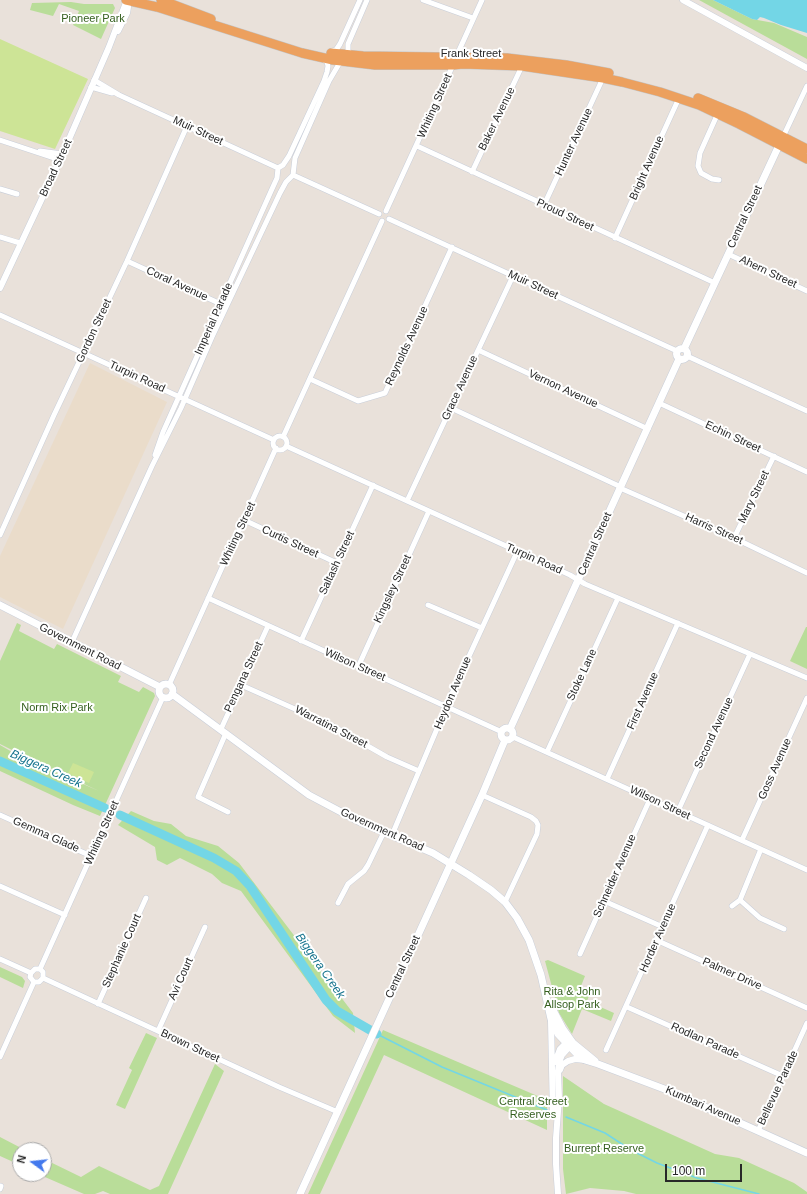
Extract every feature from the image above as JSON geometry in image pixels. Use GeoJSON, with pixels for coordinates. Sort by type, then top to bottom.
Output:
{"type":"FeatureCollection","features":[{"type":"Feature","properties":{"kind":"highway","name":"Frank Street"},"geometry":{"type":"LineString","coordinates":[[126,0],[157,7],[278,46],[345,62],[375,65],[507,58],[566,65],[636,79],[682,92],[720,106],[744,117],[807,159]]}},
{"type":"Feature","properties":{"kind":"highway","name":"Frank Street"},"geometry":{"type":"LineString","coordinates":[[161,0],[220,21],[327,53],[454,62],[463,64],[522,66],[603,78],[640,86],[679,98],[718,113],[781,141],[807,150]]}},
{"type":"Feature","properties":{"kind":"main road","name":"Central Street"},"geometry":{"type":"LineString","coordinates":[[684,349],[781,141]]}},
{"type":"Feature","properties":{"kind":"main road"},"geometry":{"type":"LineString","coordinates":[[681,348],[688,352],[687,356],[683,359],[678,355],[681,348]]}},
{"type":"Feature","properties":{"kind":"main road","name":"Central Street"},"geometry":{"type":"LineString","coordinates":[[510,729],[648,429],[678,355]]}},
{"type":"Feature","properties":{"kind":"main road","name":"Government Road"},"geometry":{"type":"LineString","coordinates":[[0,605],[160,687]]}},
{"type":"Feature","properties":{"kind":"main road"},"geometry":{"type":"LineString","coordinates":[[164,684],[169,685],[172,689],[172,694],[169,697],[163,697],[159,692],[160,687],[164,684]]}},
{"type":"Feature","properties":{"kind":"main road","name":"Government Road"},"geometry":{"type":"LineString","coordinates":[[172,694],[309,795],[352,818],[428,851],[450,863],[491,890],[505,902],[517,918],[535,953],[548,999],[551,1019],[558,1034],[570,1043]]}},
{"type":"Feature","properties":{"kind":"main road"},"geometry":{"type":"LineString","coordinates":[[506,728],[510,729],[513,737],[509,740],[505,740],[502,737],[502,732],[506,728]]}},
{"type":"Feature","properties":{"kind":"main road","name":"Central Street"},"geometry":{"type":"LineString","coordinates":[[300,1194],[482,795],[505,740]]}},
{"type":"Feature","properties":{"kind":"main road","name":"Government Road"},"geometry":{"type":"LineString","coordinates":[[548,999],[570,1043]]}},
{"type":"Feature","properties":{"kind":"main road","name":"Kumbari Avenue"},"geometry":{"type":"LineString","coordinates":[[570,1043],[586,1060],[667,1090],[807,1153]]}},
{"type":"Feature","properties":{"kind":"main road","name":"Kumbari Avenue"},"geometry":{"type":"LineString","coordinates":[[570,1043],[598,1064]]}},
{"type":"Feature","properties":{"kind":"street","name":"Broad Street"},"geometry":{"type":"LineString","coordinates":[[0,288],[61,157],[109,46],[127,13],[128,7],[126,0]]}},
{"type":"Feature","properties":{"kind":"street"},"geometry":{"type":"LineString","coordinates":[[327,53],[334,51],[338,47],[360,0]]}},
{"type":"Feature","properties":{"kind":"street"},"geometry":{"type":"LineString","coordinates":[[354,56],[348,51],[348,44],[367,0]]}},
{"type":"Feature","properties":{"kind":"street"},"geometry":{"type":"LineString","coordinates":[[423,0],[473,18]]}},
{"type":"Feature","properties":{"kind":"street","name":"Whiting Street"},"geometry":{"type":"LineString","coordinates":[[386,211],[417,146],[482,0]]}},
{"type":"Feature","properties":{"kind":"street"},"geometry":{"type":"LineString","coordinates":[[683,0],[807,68]]}},
{"type":"Feature","properties":{"kind":"street","name":"Imperial Parade"},"geometry":{"type":"LineString","coordinates":[[182,398],[227,307],[280,193],[292,174],[294,158],[328,72],[327,62],[319,57]]}},
{"type":"Feature","properties":{"kind":"street","name":"Imperial Parade"},"geometry":{"type":"LineString","coordinates":[[72,642],[182,398],[221,304],[272,189],[279,169],[290,156],[329,81],[341,62],[345,62]]}},
{"type":"Feature","properties":{"kind":"street","name":"Baker Avenue"},"geometry":{"type":"LineString","coordinates":[[472,172],[522,66]]}},
{"type":"Feature","properties":{"kind":"street","name":"Hunter Avenue"},"geometry":{"type":"LineString","coordinates":[[544,205],[603,78]]}},
{"type":"Feature","properties":{"kind":"street","name":"Muir Street"},"geometry":{"type":"LineString","coordinates":[[94,80],[119,95],[279,169]]}},
{"type":"Feature","properties":{"kind":"street","name":"Central Street"},"geometry":{"type":"LineString","coordinates":[[781,141],[807,86]]}},
{"type":"Feature","properties":{"kind":"street","name":"Muir Street"},"geometry":{"type":"LineString","coordinates":[[92,87],[119,95]]}},
{"type":"Feature","properties":{"kind":"street","name":"Bright Avenue"},"geometry":{"type":"LineString","coordinates":[[615,238],[679,98]]}},
{"type":"Feature","properties":{"kind":"street"},"geometry":{"type":"LineString","coordinates":[[718,113],[700,153],[698,166],[701,173],[712,179],[720,180]]}},
{"type":"Feature","properties":{"kind":"street","name":"Gordon Street"},"geometry":{"type":"LineString","coordinates":[[0,535],[83,352],[127,261],[187,126]]}},
{"type":"Feature","properties":{"kind":"street"},"geometry":{"type":"LineString","coordinates":[[0,140],[27,149],[61,157]]}},
{"type":"Feature","properties":{"kind":"street","name":"Proud Street"},"geometry":{"type":"LineString","coordinates":[[417,146],[715,283]]}},
{"type":"Feature","properties":{"kind":"street"},"geometry":{"type":"LineString","coordinates":[[292,174],[290,167],[279,169],[282,177],[292,174],[379,214]]}},
{"type":"Feature","properties":{"kind":"street"},"geometry":{"type":"LineString","coordinates":[[0,189],[17,194]]}},
{"type":"Feature","properties":{"kind":"street"},"geometry":{"type":"LineString","coordinates":[[379,214],[386,211],[390,215],[389,219],[385,222],[382,221]]}},
{"type":"Feature","properties":{"kind":"street"},"geometry":{"type":"LineString","coordinates":[[379,214],[379,218],[382,221]]}},
{"type":"Feature","properties":{"kind":"street","name":"Muir Street"},"geometry":{"type":"LineString","coordinates":[[389,219],[452,247],[678,355]]}},
{"type":"Feature","properties":{"kind":"street"},"geometry":{"type":"LineString","coordinates":[[283,437],[382,221]]}},
{"type":"Feature","properties":{"kind":"street"},"geometry":{"type":"LineString","coordinates":[[0,237],[20,243]]}},
{"type":"Feature","properties":{"kind":"street","name":"Reynolds Avenue"},"geometry":{"type":"LineString","coordinates":[[310,379],[358,401],[385,393],[452,247]]}},
{"type":"Feature","properties":{"kind":"street","name":"Ahern Street"},"geometry":{"type":"LineString","coordinates":[[728,254],[807,290]]}},
{"type":"Feature","properties":{"kind":"street","name":"Coral Avenue"},"geometry":{"type":"LineString","coordinates":[[127,261],[227,307]]}},
{"type":"Feature","properties":{"kind":"street"},"geometry":{"type":"LineString","coordinates":[[239,263],[246,267]]}},
{"type":"Feature","properties":{"kind":"street","name":"Grace Avenue"},"geometry":{"type":"LineString","coordinates":[[407,501],[513,276]]}},
{"type":"Feature","properties":{"kind":"street","name":"Turpin Road"},"geometry":{"type":"LineString","coordinates":[[0,315],[274,440]]}},
{"type":"Feature","properties":{"kind":"street","name":"Vernon Avenue"},"geometry":{"type":"LineString","coordinates":[[478,350],[648,429]]}},
{"type":"Feature","properties":{"kind":"street"},"geometry":{"type":"LineString","coordinates":[[687,356],[807,411]]}},
{"type":"Feature","properties":{"kind":"street","name":"Echin Street"},"geometry":{"type":"LineString","coordinates":[[659,403],[807,472]]}},
{"type":"Feature","properties":{"kind":"street","name":"Harris Street"},"geometry":{"type":"LineString","coordinates":[[451,408],[620,488],[734,538],[807,573]]}},
{"type":"Feature","properties":{"kind":"street"},"geometry":{"type":"LineString","coordinates":[[277,437],[283,437],[286,440],[286,446],[282,449],[276,448],[273,444],[274,440],[277,437]]}},
{"type":"Feature","properties":{"kind":"street","name":"Turpin Road"},"geometry":{"type":"LineString","coordinates":[[286,446],[373,484],[618,598],[807,678]]}},
{"type":"Feature","properties":{"kind":"street","name":"Whiting Street"},"geometry":{"type":"LineString","coordinates":[[169,685],[276,448]]}},
{"type":"Feature","properties":{"kind":"street","name":"Mary Street"},"geometry":{"type":"LineString","coordinates":[[734,538],[774,456]]}},
{"type":"Feature","properties":{"kind":"street","name":"Saltash Street"},"geometry":{"type":"LineString","coordinates":[[301,641],[373,484]]}},
{"type":"Feature","properties":{"kind":"street","name":"Kingsley Street"},"geometry":{"type":"LineString","coordinates":[[358,667],[429,511]]}},
{"type":"Feature","properties":{"kind":"street","name":"Curtis Street"},"geometry":{"type":"LineString","coordinates":[[244,520],[336,563]]}},
{"type":"Feature","properties":{"kind":"street","name":"Heydon Avenue"},"geometry":{"type":"LineString","coordinates":[[392,835],[447,707],[517,552]]}},
{"type":"Feature","properties":{"kind":"street","name":"Wilson Street"},"geometry":{"type":"LineString","coordinates":[[208,598],[502,732]]}},
{"type":"Feature","properties":{"kind":"street","name":"Stoke Lane"},"geometry":{"type":"LineString","coordinates":[[547,752],[618,598]]}},
{"type":"Feature","properties":{"kind":"street"},"geometry":{"type":"LineString","coordinates":[[428,605],[482,628]]}},
{"type":"Feature","properties":{"kind":"street","name":"First Avenue"},"geometry":{"type":"LineString","coordinates":[[607,779],[678,624]]}},
{"type":"Feature","properties":{"kind":"street","name":"Pengana Street"},"geometry":{"type":"LineString","coordinates":[[228,812],[198,797],[241,685],[268,626]]}},
{"type":"Feature","properties":{"kind":"street","name":"Second Avenue"},"geometry":{"type":"LineString","coordinates":[[678,812],[750,654]]}},
{"type":"Feature","properties":{"kind":"street","name":"Warratina Street"},"geometry":{"type":"LineString","coordinates":[[241,685],[331,725],[387,757],[419,771]]}},
{"type":"Feature","properties":{"kind":"street","name":"Whiting Street"},"geometry":{"type":"LineString","coordinates":[[40,969],[163,697]]}},
{"type":"Feature","properties":{"kind":"street","name":"Goss Avenue"},"geometry":{"type":"LineString","coordinates":[[742,840],[807,698]]}},
{"type":"Feature","properties":{"kind":"street","name":"Wilson Street"},"geometry":{"type":"LineString","coordinates":[[513,737],[807,870]]}},
{"type":"Feature","properties":{"kind":"street"},"geometry":{"type":"LineString","coordinates":[[482,795],[531,817],[538,825],[537,834],[505,902]]}},
{"type":"Feature","properties":{"kind":"street","name":"Schneider Avenue"},"geometry":{"type":"LineString","coordinates":[[580,954],[650,799]]}},
{"type":"Feature","properties":{"kind":"street","name":"Gemma Glade"},"geometry":{"type":"LineString","coordinates":[[0,815],[91,856]]}},
{"type":"Feature","properties":{"kind":"street","name":"Horder Avenue"},"geometry":{"type":"LineString","coordinates":[[606,1050],[627,1007],[708,825]]}},
{"type":"Feature","properties":{"kind":"street"},"geometry":{"type":"LineString","coordinates":[[338,903],[348,884],[364,871],[368,865],[384,832]]}},
{"type":"Feature","properties":{"kind":"street"},"geometry":{"type":"LineString","coordinates":[[732,906],[740,900],[761,849]]}},
{"type":"Feature","properties":{"kind":"street"},"geometry":{"type":"LineString","coordinates":[[0,886],[65,915]]}},
{"type":"Feature","properties":{"kind":"street","name":"Stephanie Court"},"geometry":{"type":"LineString","coordinates":[[98,1004],[146,898]]}},
{"type":"Feature","properties":{"kind":"street"},"geometry":{"type":"LineString","coordinates":[[740,900],[760,918],[784,929]]}},
{"type":"Feature","properties":{"kind":"street"},"geometry":{"type":"LineString","coordinates":[[604,901],[663,927]]}},
{"type":"Feature","properties":{"kind":"street","name":"Avi Court"},"geometry":{"type":"LineString","coordinates":[[158,1031],[205,926]]}},
{"type":"Feature","properties":{"kind":"street","name":"Palmer Drive"},"geometry":{"type":"LineString","coordinates":[[656,940],[807,1008]]}},
{"type":"Feature","properties":{"kind":"street"},"geometry":{"type":"LineString","coordinates":[[0,959],[31,973]]}},
{"type":"Feature","properties":{"kind":"street"},"geometry":{"type":"LineString","coordinates":[[34,969],[40,969],[43,972],[43,978],[39,982],[34,982],[30,977],[31,973],[34,969]]}},
{"type":"Feature","properties":{"kind":"street","name":"Brown Street"},"geometry":{"type":"LineString","coordinates":[[43,978],[279,1087],[338,1112]]}},
{"type":"Feature","properties":{"kind":"street"},"geometry":{"type":"LineString","coordinates":[[0,1057],[34,982]]}},
{"type":"Feature","properties":{"kind":"street","name":"Rodlan Parade"},"geometry":{"type":"LineString","coordinates":[[627,1007],[783,1076]]}},
{"type":"Feature","properties":{"kind":"street","name":"Government Road"},"geometry":{"type":"LineString","coordinates":[[551,1019],[556,1078],[554,1121],[558,1194]]}},
{"type":"Feature","properties":{"kind":"street","name":"Bellevue Parade"},"geometry":{"type":"LineString","coordinates":[[758,1131],[807,1023]]}},
{"type":"Feature","properties":{"kind":"street","name":"Government Road"},"geometry":{"type":"LineString","coordinates":[[556,1078],[562,1055],[570,1043]]}},
{"type":"Feature","properties":{"kind":"street"},"geometry":{"type":"LineString","coordinates":[[556,1078],[562,1065],[568,1061],[575,1059],[586,1060]]}},
{"type":"Feature","properties":{"kind":"shaded area"},"geometry":{"type":"Polygon","coordinates":[[[89,13],[94,18],[89,23],[84,18],[89,13]]]}},
{"type":"Feature","properties":{"kind":"shaded area"},"geometry":{"type":"Polygon","coordinates":[[[90,363],[167,402],[63,629],[0,597],[0,556],[90,363]]]}},
{"type":"Feature","properties":{"kind":"green space"},"geometry":{"type":"Polygon","coordinates":[[[699,0],[713,0],[752,19],[774,23],[807,37],[807,59],[699,0]]]}},
{"type":"Feature","properties":{"kind":"green space","name":"Pioneer Park"},"geometry":{"type":"Polygon","coordinates":[[[71,2],[84,4],[113,4],[115,8],[101,39],[73,25],[79,11],[59,4],[53,16],[30,10],[32,3],[71,2]]]}},
{"type":"Feature","properties":{"kind":"green space"},"geometry":{"type":"Polygon","coordinates":[[[0,39],[88,79],[55,149],[0,131],[0,39]]]}},
{"type":"Feature","properties":{"kind":"green space","name":"Norm Rix Park"},"geometry":{"type":"Polygon","coordinates":[[[17,623],[21,625],[19,631],[54,649],[57,644],[121,676],[118,682],[139,692],[143,687],[154,693],[155,696],[100,816],[0,771],[0,745],[19,756],[22,755],[0,744],[0,661],[17,623]],[[33,760],[37,764],[99,791],[33,760]]]}},
{"type":"Feature","properties":{"kind":"green space"},"geometry":{"type":"Polygon","coordinates":[[[807,627],[807,669],[790,661],[807,627]]]}},
{"type":"Feature","properties":{"kind":"green space"},"geometry":{"type":"Polygon","coordinates":[[[73,763],[94,772],[89,783],[68,773],[73,763]]]}},
{"type":"Feature","properties":{"kind":"green space"},"geometry":{"type":"Polygon","coordinates":[[[131,811],[154,821],[171,824],[186,836],[218,846],[239,863],[353,1013],[355,1033],[333,1016],[241,891],[222,883],[212,874],[180,858],[167,865],[157,860],[155,847],[118,825],[131,811]]]}},
{"type":"Feature","properties":{"kind":"green space","name":"Rita & John Allsop Park"},"geometry":{"type":"Polygon","coordinates":[[[548,960],[585,976],[581,986],[591,991],[587,1001],[614,1013],[611,1021],[582,1009],[572,1034],[559,1013],[545,961],[548,960]]]}},
{"type":"Feature","properties":{"kind":"green space"},"geometry":{"type":"Polygon","coordinates":[[[0,967],[22,977],[25,981],[23,988],[0,977],[0,967]]]}},
{"type":"Feature","properties":{"kind":"green space","name":"Central Street Reserves"},"geometry":{"type":"Polygon","coordinates":[[[383,1030],[547,1100],[547,1130],[384,1055],[320,1194],[308,1194],[383,1030]]]}},
{"type":"Feature","properties":{"kind":"green space"},"geometry":{"type":"Polygon","coordinates":[[[146,1033],[157,1038],[125,1109],[116,1105],[132,1070],[129,1068],[146,1033]]]}},
{"type":"Feature","properties":{"kind":"green space"},"geometry":{"type":"Polygon","coordinates":[[[215,1064],[224,1071],[168,1194],[110,1194],[103,1191],[95,1194],[84,1194],[52,1180],[52,1163],[81,1177],[99,1166],[150,1190],[159,1186],[215,1064]]]}},
{"type":"Feature","properties":{"kind":"green space","name":"Burrept Reserve"},"geometry":{"type":"Polygon","coordinates":[[[563,1076],[604,1104],[715,1154],[739,1158],[794,1183],[807,1192],[807,1194],[636,1194],[624,1191],[590,1188],[566,1194],[563,1169],[563,1076]]]}},
{"type":"Feature","properties":{"kind":"green space"},"geometry":{"type":"Polygon","coordinates":[[[0,1137],[12,1143],[12,1161],[0,1156],[0,1137]]]}},
{"type":"Feature","properties":{"kind":"water"},"geometry":{"type":"Polygon","coordinates":[[[713,0],[807,0],[807,33],[764,18],[760,17],[757,20],[752,19],[713,0]]]}},
{"type":"Feature","properties":{"kind":"waterway","name":"Biggera Creek"},"geometry":{"type":"LineString","coordinates":[[0,761],[105,808]]}},
{"type":"Feature","properties":{"kind":"waterway","name":"Biggera Creek"},"geometry":{"type":"LineString","coordinates":[[120,815],[214,858],[236,871],[250,886],[326,1000],[337,1011],[377,1034]]}},
{"type":"Feature","properties":{"kind":"waterway","name":"Biggera Creek"},"geometry":{"type":"LineString","coordinates":[[377,1034],[442,1067],[547,1110]]}},
{"type":"Feature","properties":{"kind":"waterway","name":"Biggera Creek"},"geometry":{"type":"LineString","coordinates":[[566,1117],[605,1133],[631,1150],[657,1163],[697,1178],[759,1194]]}}]}
